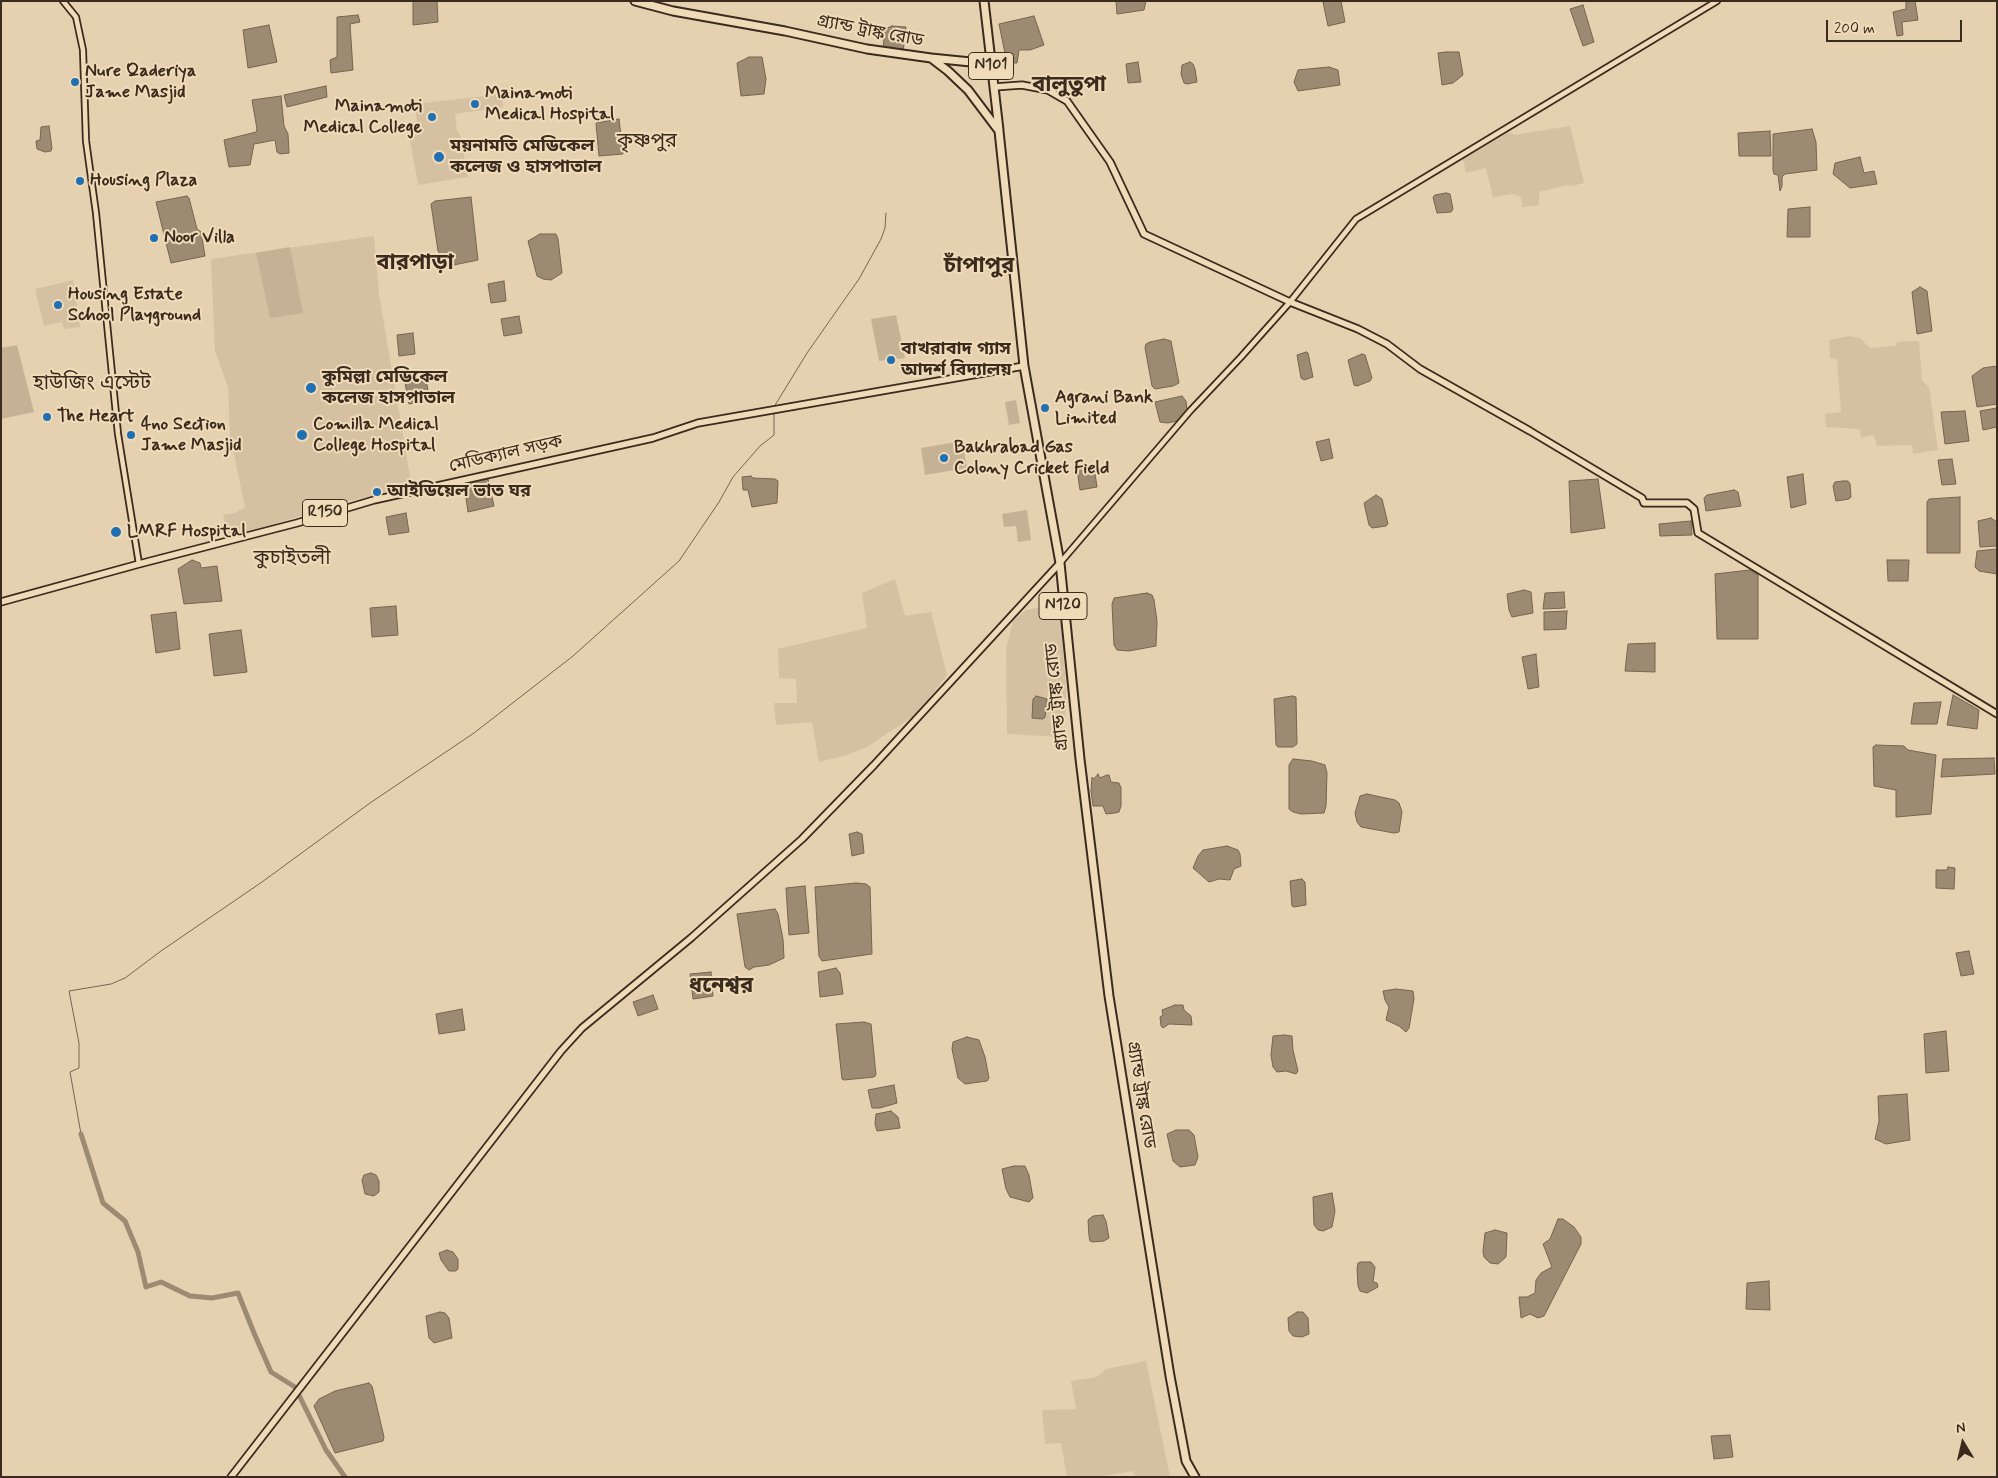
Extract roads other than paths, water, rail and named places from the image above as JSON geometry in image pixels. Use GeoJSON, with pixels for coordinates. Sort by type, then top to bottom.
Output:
{"type":"FeatureCollection","features":[{"type":"Feature","properties":{"kind":"highway","name":"গ্র্যান্ড ট্রাঙ্ক রোড"},"geometry":{"type":"LineString","coordinates":[[635,1],[673,11],[785,30],[867,49],[931,58],[968,90],[999,131],[1024,366],[1060,563],[1078,741],[1109,996],[1170,1376],[1186,1461],[1195,1477]]}},
{"type":"Feature","properties":{"kind":"highway","name":"N101"},"geometry":{"type":"LineString","coordinates":[[984,1],[999,131]]}},
{"type":"Feature","properties":{"kind":"highway","name":"N101"},"geometry":{"type":"LineString","coordinates":[[931,58],[991,64]]}},
{"type":"Feature","properties":{"kind":"main road"},"geometry":{"type":"LineString","coordinates":[[994,87],[1022,85],[1048,90],[1067,101],[1110,162],[1144,234],[1290,302],[1358,329],[1387,344],[1420,369],[1530,431],[1642,498],[1644,503],[1687,504],[1694,509],[1698,534],[1997,714]]}},
{"type":"Feature","properties":{"kind":"main road","name":"মেডিক্যাল সড়ক"},"geometry":{"type":"LineString","coordinates":[[1,602],[223,543],[374,500],[653,438],[698,423],[1024,366]]}},
{"type":"Feature","properties":{"kind":"main road"},"geometry":{"type":"LineString","coordinates":[[231,1477],[507,1119],[582,1028],[691,938],[802,840],[874,765],[1060,563]]}},
{"type":"Feature","properties":{"kind":"street"},"geometry":{"type":"LineString","coordinates":[[64,1],[76,17],[82,50],[86,141],[96,213],[118,434],[139,564]]}},
{"type":"Feature","properties":{"kind":"street"},"geometry":{"type":"LineString","coordinates":[[1060,563],[1190,411],[1290,302],[1356,220],[1717,1]]}},
{"type":"Feature","properties":{"kind":"waterway"},"geometry":{"type":"LineString","coordinates":[[774,407],[807,353],[859,279],[881,239],[885,228],[886,213]]}},
{"type":"Feature","properties":{"kind":"waterway"},"geometry":{"type":"LineString","coordinates":[[81,1134],[70,1072],[79,1068],[79,1043],[69,991],[111,984],[125,978],[262,882],[370,803],[474,733],[573,656],[679,561],[719,502],[733,477],[760,446],[774,435],[774,411]]}},
{"type":"Feature","properties":{"kind":"waterway"},"geometry":{"type":"LineString","coordinates":[[81,1134],[103,1203],[125,1221],[138,1252],[146,1287],[161,1282],[190,1296],[212,1298],[238,1293],[271,1372],[295,1387],[326,1450],[345,1477]]}},
{"type":"Feature","properties":{"kind":"place","name":"Nure Qaderiya Jame Masjid"},"geometry":{"type":"Point","coordinates":[75,82]}},
{"type":"Feature","properties":{"kind":"place","name":"Mainamoti Medical Hospital"},"geometry":{"type":"Point","coordinates":[475,104]}},
{"type":"Feature","properties":{"kind":"place","name":"Mainamoti Medical College"},"geometry":{"type":"Point","coordinates":[432,117]}},
{"type":"Feature","properties":{"kind":"place","name":"ময়নামতি মেডিকেল কলেজ ও হাসপাতাল"},"geometry":{"type":"Point","coordinates":[439,157]}},
{"type":"Feature","properties":{"kind":"place","name":"Housing Plaza"},"geometry":{"type":"Point","coordinates":[80,181]}},
{"type":"Feature","properties":{"kind":"place","name":"Noor Villa"},"geometry":{"type":"Point","coordinates":[154,238]}},
{"type":"Feature","properties":{"kind":"place","name":"Housing Estate School Playground"},"geometry":{"type":"Point","coordinates":[58,305]}},
{"type":"Feature","properties":{"kind":"place","name":"বাখরাবাদ গ্যাস আদর্শ বিদ্যালয়"},"geometry":{"type":"Point","coordinates":[891,360]}},
{"type":"Feature","properties":{"kind":"place","name":"কুমিল্লা মেডিকেল কলেজ হাসপাতাল"},"geometry":{"type":"Point","coordinates":[311,388]}},
{"type":"Feature","properties":{"kind":"place","name":"Agrani Bank Limited"},"geometry":{"type":"Point","coordinates":[1045,408]}},
{"type":"Feature","properties":{"kind":"place","name":"The Heart"},"geometry":{"type":"Point","coordinates":[47,417]}},
{"type":"Feature","properties":{"kind":"place","name":"4no Section Jame Masjid"},"geometry":{"type":"Point","coordinates":[131,435]}},
{"type":"Feature","properties":{"kind":"place","name":"Comilla Medical College Hospital"},"geometry":{"type":"Point","coordinates":[302,435]}},
{"type":"Feature","properties":{"kind":"place","name":"Bakhrabad Gas Colony Cricket Field"},"geometry":{"type":"Point","coordinates":[944,458]}},
{"type":"Feature","properties":{"kind":"place","name":"আইডিয়েল ভাত ঘর"},"geometry":{"type":"Point","coordinates":[377,492]}},
{"type":"Feature","properties":{"kind":"place","name":"LMRF Hospital"},"geometry":{"type":"Point","coordinates":[116,532]}},
{"type":"Feature","properties":{"kind":"district","name":"বালুতুপা"},"geometry":{"type":"Point","coordinates":[1069,86]}},
{"type":"Feature","properties":{"kind":"district","name":"কৃষ্ণপুর"},"geometry":{"type":"Point","coordinates":[647,143]}},
{"type":"Feature","properties":{"kind":"district","name":"বারপাড়া"},"geometry":{"type":"Point","coordinates":[415,264]}},
{"type":"Feature","properties":{"kind":"district","name":"চাঁপাপুর"},"geometry":{"type":"Point","coordinates":[979,267]}},
{"type":"Feature","properties":{"kind":"district","name":"হাউজিং এস্টেট"},"geometry":{"type":"Point","coordinates":[92,385]}},
{"type":"Feature","properties":{"kind":"district","name":"কুচাইতলী"},"geometry":{"type":"Point","coordinates":[292,560]}},
{"type":"Feature","properties":{"kind":"district","name":"ধনেশ্বর"},"geometry":{"type":"Point","coordinates":[721,987]}}]}
